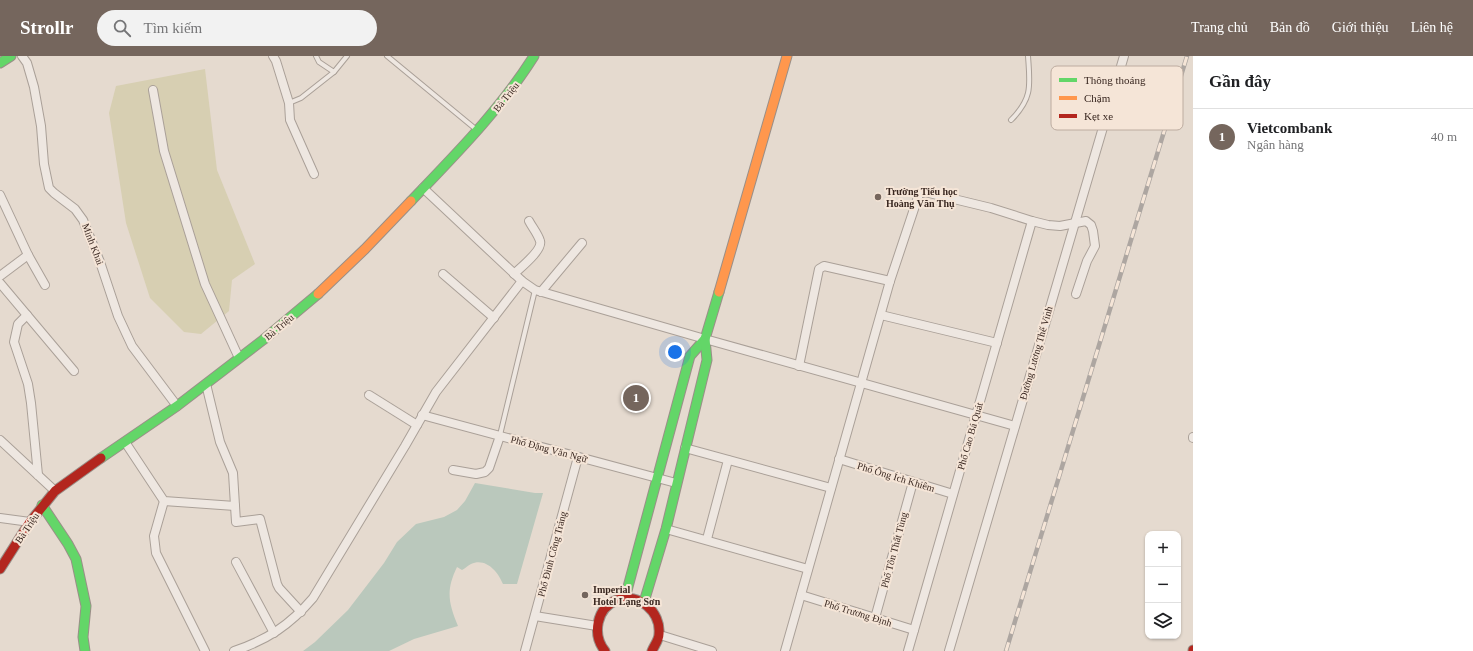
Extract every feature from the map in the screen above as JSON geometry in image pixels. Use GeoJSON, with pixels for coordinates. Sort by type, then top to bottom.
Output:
{"type":"FeatureCollection","features":[{"type":"Feature","properties":{"kind":"street"},"geometry":{"type":"LineString","coordinates":[[0,63],[11,56]]}},
{"type":"Feature","properties":{"kind":"street","name":"Minh Khai"},"geometry":{"type":"LineString","coordinates":[[22,56],[27,63],[34,87],[44,164],[49,188],[75,209],[84,220],[118,316],[132,346],[177,406]]}},
{"type":"Feature","properties":{"kind":"street"},"geometry":{"type":"LineString","coordinates":[[273,56],[289,102],[290,120],[314,174]]}},
{"type":"Feature","properties":{"kind":"street","name":"Bà Triệu"},"geometry":{"type":"LineString","coordinates":[[0,570],[30,522],[56,491],[206,384],[315,297],[365,249],[478,131],[519,80],[534,56]]}},
{"type":"Feature","properties":{"kind":"street"},"geometry":{"type":"LineString","coordinates":[[625,598],[690,356],[704,339],[787,56]]}},
{"type":"Feature","properties":{"kind":"street","name":"Đường Lương Thế Vinh"},"geometry":{"type":"LineString","coordinates":[[1121,66],[1124,56]]}},
{"type":"Feature","properties":{"kind":"street"},"geometry":{"type":"LineString","coordinates":[[153,90],[164,151],[205,284],[239,358]]}},
{"type":"Feature","properties":{"kind":"street","name":"Đường Lương Thế Vinh"},"geometry":{"type":"LineString","coordinates":[[949,651],[1102,130]]}},
{"type":"Feature","properties":{"kind":"street"},"geometry":{"type":"LineString","coordinates":[[423,188],[522,282],[538,291],[1015,426]]}},
{"type":"Feature","properties":{"kind":"street"},"geometry":{"type":"LineString","coordinates":[[785,651],[890,281],[919,194],[922,192],[991,208],[1032,221],[1060,226],[1086,221],[1089,222],[1093,231],[1095,246],[1087,261],[1076,294]]}},
{"type":"Feature","properties":{"kind":"street"},"geometry":{"type":"LineString","coordinates":[[0,195],[28,255],[45,285]]}},
{"type":"Feature","properties":{"kind":"street"},"geometry":{"type":"LineString","coordinates":[[514,274],[541,245],[540,240],[529,221]]}},
{"type":"Feature","properties":{"kind":"street","name":"Phố Cao Bá Quát"},"geometry":{"type":"LineString","coordinates":[[908,651],[1032,221]]}},
{"type":"Feature","properties":{"kind":"street"},"geometry":{"type":"LineString","coordinates":[[538,291],[582,243]]}},
{"type":"Feature","properties":{"kind":"street"},"geometry":{"type":"LineString","coordinates":[[0,276],[28,255]]}},
{"type":"Feature","properties":{"kind":"street"},"geometry":{"type":"LineString","coordinates":[[799,366],[820,269],[822,267],[890,281]]}},
{"type":"Feature","properties":{"kind":"street"},"geometry":{"type":"LineString","coordinates":[[443,274],[494,318]]}},
{"type":"Feature","properties":{"kind":"street"},"geometry":{"type":"LineString","coordinates":[[234,651],[255,644],[290,622],[301,612],[320,588],[406,446],[436,392],[522,282]]}},
{"type":"Feature","properties":{"kind":"street"},"geometry":{"type":"LineString","coordinates":[[0,283],[74,371]]}},
{"type":"Feature","properties":{"kind":"street"},"geometry":{"type":"LineString","coordinates":[[27,314],[18,324],[14,342],[28,384],[38,474]]}},
{"type":"Feature","properties":{"kind":"street"},"geometry":{"type":"LineString","coordinates":[[880,316],[997,343]]}},
{"type":"Feature","properties":{"kind":"street"},"geometry":{"type":"LineString","coordinates":[[644,602],[666,529],[676,482],[708,360],[704,339]]}},
{"type":"Feature","properties":{"kind":"street"},"geometry":{"type":"LineString","coordinates":[[206,384],[220,442],[232,473],[236,522],[260,519],[277,584],[301,612]]}},
{"type":"Feature","properties":{"kind":"street"},"geometry":{"type":"LineString","coordinates":[[369,395],[417,425]]}},
{"type":"Feature","properties":{"kind":"street"},"geometry":{"type":"LineString","coordinates":[[676,404],[695,409]]}},
{"type":"Feature","properties":{"kind":"street","name":"Phố Đặng Văn Ngữ"},"geometry":{"type":"LineString","coordinates":[[422,415],[676,482]]}},
{"type":"Feature","properties":{"kind":"street"},"geometry":{"type":"LineString","coordinates":[[453,470],[476,474],[485,472],[488,468],[500,436]]}},
{"type":"Feature","properties":{"kind":"street"},"geometry":{"type":"LineString","coordinates":[[0,440],[56,491]]}},
{"type":"Feature","properties":{"kind":"street"},"geometry":{"type":"LineString","coordinates":[[124,442],[164,501]]}},
{"type":"Feature","properties":{"kind":"street"},"geometry":{"type":"LineString","coordinates":[[685,448],[831,488]]}},
{"type":"Feature","properties":{"kind":"street","name":"Phố Đinh Công Tráng"},"geometry":{"type":"LineString","coordinates":[[525,651],[578,457]]}},
{"type":"Feature","properties":{"kind":"street","name":"Phố Ông Ích Khiêm"},"geometry":{"type":"LineString","coordinates":[[839,459],[953,494]]}},
{"type":"Feature","properties":{"kind":"street"},"geometry":{"type":"LineString","coordinates":[[707,539],[728,460]]}},
{"type":"Feature","properties":{"kind":"street","name":"Phố Tôn Thất Tùng"},"geometry":{"type":"LineString","coordinates":[[875,618],[913,482]]}},
{"type":"Feature","properties":{"kind":"street"},"geometry":{"type":"LineString","coordinates":[[164,501],[235,506]]}},
{"type":"Feature","properties":{"kind":"street"},"geometry":{"type":"LineString","coordinates":[[164,501],[154,536],[156,553],[205,651]]}},
{"type":"Feature","properties":{"kind":"street"},"geometry":{"type":"LineString","coordinates":[[42,506],[68,544],[76,559],[86,606],[83,637],[85,651]]}},
{"type":"Feature","properties":{"kind":"street"},"geometry":{"type":"LineString","coordinates":[[0,518],[30,522]]}},
{"type":"Feature","properties":{"kind":"street"},"geometry":{"type":"LineString","coordinates":[[666,529],[707,539],[808,569]]}},
{"type":"Feature","properties":{"kind":"street"},"geometry":{"type":"LineString","coordinates":[[236,562],[274,633]]}},
{"type":"Feature","properties":{"kind":"street","name":"Phố Trương Định"},"geometry":{"type":"LineString","coordinates":[[801,596],[914,630]]}},
{"type":"Feature","properties":{"kind":"street"},"geometry":{"type":"LineString","coordinates":[[605,651],[599,642],[597,634],[597,626],[600,615],[606,607],[615,601],[625,598],[644,602],[652,608],[657,616],[660,625],[660,635],[652,651]]}},
{"type":"Feature","properties":{"kind":"street"},"geometry":{"type":"LineString","coordinates":[[535,616],[597,626]]}},
{"type":"Feature","properties":{"kind":"street"},"geometry":{"type":"LineString","coordinates":[[660,635],[712,651]]}},
{"type":"Feature","properties":{"kind":"lane"},"geometry":{"type":"LineString","coordinates":[[316,56],[319,62],[334,72]]}},
{"type":"Feature","properties":{"kind":"lane"},"geometry":{"type":"LineString","coordinates":[[289,102],[301,98],[334,72],[347,56]]}},
{"type":"Feature","properties":{"kind":"lane"},"geometry":{"type":"LineString","coordinates":[[387,56],[478,131]]}},
{"type":"Feature","properties":{"kind":"lane"},"geometry":{"type":"LineString","coordinates":[[1011,120],[1025,105],[1029,92],[1028,56]]}},
{"type":"Feature","properties":{"kind":"lane"},"geometry":{"type":"LineString","coordinates":[[500,436],[538,291]]}},
{"type":"Feature","properties":{"kind":"shaded area"},"geometry":{"type":"Polygon","coordinates":[[[205,69],[217,170],[255,264],[232,280],[229,311],[201,334],[184,332],[150,298],[126,223],[109,113],[116,86],[205,69]]]}},
{"type":"Feature","properties":{"kind":"shaded area"},"geometry":{"type":"Polygon","coordinates":[[[475,483],[543,493],[517,584],[503,584],[498,574],[490,566],[481,562],[471,564],[462,570],[457,567],[451,583],[450,603],[458,626],[414,639],[389,651],[303,651],[315,642],[348,610],[384,563],[397,542],[416,524],[444,517],[457,510],[465,501],[475,483]]]}},
{"type":"Feature","properties":{"kind":"railway"},"geometry":{"type":"LineString","coordinates":[[1183,69],[1187,56]]}},
{"type":"Feature","properties":{"kind":"railway"},"geometry":{"type":"LineString","coordinates":[[1006,651],[1164,130]]}},
{"type":"Feature","properties":{"kind":"traffic: fast"},"geometry":{"type":"LineString","coordinates":[[0,63],[11,56]]}},
{"type":"Feature","properties":{"kind":"traffic: fast"},"geometry":{"type":"LineString","coordinates":[[411,201],[492,113],[507,95],[534,56]]}},
{"type":"Feature","properties":{"kind":"traffic: fast"},"geometry":{"type":"LineString","coordinates":[[644,602],[666,529],[707,360],[705,339],[719,292]]}},
{"type":"Feature","properties":{"kind":"traffic: fast"},"geometry":{"type":"LineString","coordinates":[[101,458],[177,406],[263,340],[318,294]]}},
{"type":"Feature","properties":{"kind":"traffic: fast"},"geometry":{"type":"LineString","coordinates":[[625,598],[690,356],[705,339]]}},
{"type":"Feature","properties":{"kind":"traffic: fast"},"geometry":{"type":"LineString","coordinates":[[42,505],[68,544],[76,559],[86,606],[83,637],[85,651]]}},
{"type":"Feature","properties":{"kind":"traffic: slow"},"geometry":{"type":"LineString","coordinates":[[719,292],[787,56]]}},
{"type":"Feature","properties":{"kind":"traffic: slow"},"geometry":{"type":"LineString","coordinates":[[318,294],[365,249],[411,201]]}},
{"type":"Feature","properties":{"kind":"traffic: jam"},"geometry":{"type":"LineString","coordinates":[[0,569],[30,522],[55,491],[101,458]]}},
{"type":"Feature","properties":{"kind":"traffic: jam"},"geometry":{"type":"LineString","coordinates":[[605,651],[598,637],[598,622],[604,609],[617,600],[625,598],[640,601],[652,611],[656,618],[659,626],[659,636],[652,651]]}},
{"type":"Feature","properties":{"kind":"place","name":"Trường Tiểu học Hoàng Văn Thụ"},"geometry":{"type":"Point","coordinates":[878,197]}},
{"type":"Feature","properties":{"kind":"place","name":"Vietcombank"},"geometry":{"type":"Point","coordinates":[636,398]}},
{"type":"Feature","properties":{"kind":"place","name":"Imperial Hotel Lạng Sơn"},"geometry":{"type":"Point","coordinates":[585,595]}}]}
